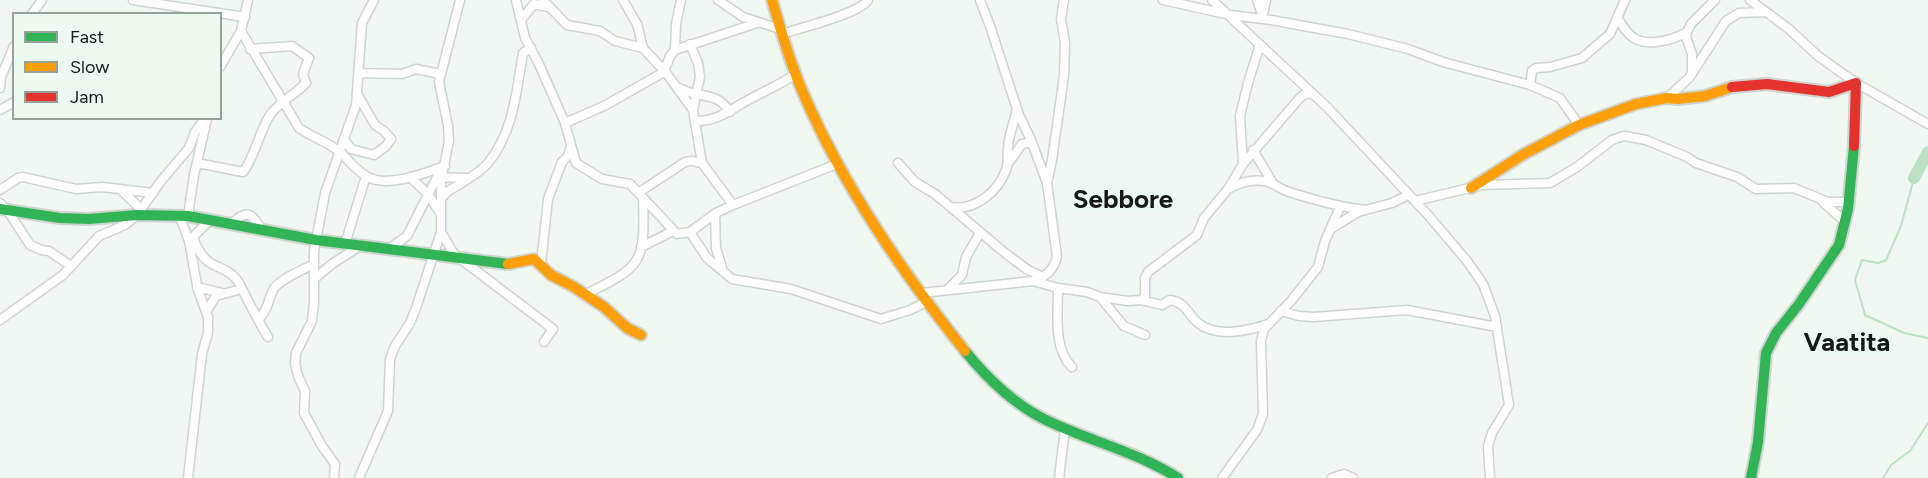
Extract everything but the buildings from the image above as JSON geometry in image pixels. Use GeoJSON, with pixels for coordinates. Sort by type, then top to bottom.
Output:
{"type":"FeatureCollection","features":[{"type":"Feature","properties":{"kind":"street"},"geometry":{"type":"LineString","coordinates":[[133,0],[212,12]]}},
{"type":"Feature","properties":{"kind":"street"},"geometry":{"type":"LineString","coordinates":[[222,64],[241,31],[248,0]]}},
{"type":"Feature","properties":{"kind":"street"},"geometry":{"type":"LineString","coordinates":[[334,478],[334,464],[317,439],[304,413],[305,391],[295,363],[296,353],[312,321],[316,240],[325,193],[356,105],[362,23],[374,0]]}},
{"type":"Feature","properties":{"kind":"street"},"geometry":{"type":"LineString","coordinates":[[516,0],[525,38],[565,123],[576,163],[602,179],[630,184],[677,234],[690,232],[715,214],[733,205],[837,164]]}},
{"type":"Feature","properties":{"kind":"street"},"geometry":{"type":"LineString","coordinates":[[543,0],[567,25],[600,31],[615,41],[643,48]]}},
{"type":"Feature","properties":{"kind":"street"},"geometry":{"type":"LineString","coordinates":[[623,0],[637,24],[643,48],[693,110],[702,163],[733,205]]}},
{"type":"Feature","properties":{"kind":"street"},"geometry":{"type":"LineString","coordinates":[[675,50],[676,24],[681,0]]}},
{"type":"Feature","properties":{"kind":"street"},"geometry":{"type":"LineString","coordinates":[[718,0],[743,17],[781,32],[854,11],[865,6],[868,0]]}},
{"type":"Feature","properties":{"kind":"street"},"geometry":{"type":"LineString","coordinates":[[772,0],[794,75],[817,127],[837,164],[925,297],[968,357],[999,389],[1036,415],[1065,429],[1156,463],[1178,478]]}},
{"type":"Feature","properties":{"kind":"street"},"geometry":{"type":"LineString","coordinates":[[690,232],[707,258],[732,279],[791,290],[881,319],[910,310],[925,297],[946,291],[1033,281],[1049,273],[1055,266],[1057,256],[1047,183],[1017,109],[980,0]]}},
{"type":"Feature","properties":{"kind":"street"},"geometry":{"type":"LineString","coordinates":[[1047,183],[1064,76],[1065,43],[1061,19],[1064,0]]}},
{"type":"Feature","properties":{"kind":"street"},"geometry":{"type":"LineString","coordinates":[[1163,0],[1230,15],[1262,16],[1348,34],[1398,46],[1465,69],[1530,85],[1560,99],[1579,125]]}},
{"type":"Feature","properties":{"kind":"street"},"geometry":{"type":"LineString","coordinates":[[1212,0],[1260,44],[1412,198],[1451,240],[1483,284],[1497,327],[1509,405],[1492,433],[1488,446],[1490,478]]}},
{"type":"Feature","properties":{"kind":"street"},"geometry":{"type":"LineString","coordinates":[[1257,0],[1262,16]]}},
{"type":"Feature","properties":{"kind":"street"},"geometry":{"type":"LineString","coordinates":[[1262,16],[1266,0]]}},
{"type":"Feature","properties":{"kind":"street"},"geometry":{"type":"LineString","coordinates":[[1530,85],[1532,71],[1536,68],[1550,67],[1582,58],[1610,34],[1625,0]]}},
{"type":"Feature","properties":{"kind":"street"},"geometry":{"type":"LineString","coordinates":[[1692,73],[1692,54],[1686,37],[1687,32],[1691,24],[1715,0]]}},
{"type":"Feature","properties":{"kind":"street"},"geometry":{"type":"LineString","coordinates":[[1750,0],[1856,84],[1928,124]]}},
{"type":"Feature","properties":{"kind":"street"},"geometry":{"type":"LineString","coordinates":[[359,478],[388,411],[390,360],[416,308],[441,232],[442,177],[449,141],[448,126],[440,94],[440,74],[457,2]]}},
{"type":"Feature","properties":{"kind":"street"},"geometry":{"type":"LineString","coordinates":[[521,20],[534,4],[553,10]]}},
{"type":"Feature","properties":{"kind":"street"},"geometry":{"type":"LineString","coordinates":[[1667,98],[1692,73],[1709,45],[1731,17],[1739,13],[1766,12]]}},
{"type":"Feature","properties":{"kind":"street"},"geometry":{"type":"LineString","coordinates":[[222,14],[245,17]]}},
{"type":"Feature","properties":{"kind":"street"},"geometry":{"type":"LineString","coordinates":[[1618,19],[1627,32],[1639,40],[1665,41],[1687,32]]}},
{"type":"Feature","properties":{"kind":"street"},"geometry":{"type":"LineString","coordinates":[[565,123],[604,106],[664,72],[675,50],[757,22]]}},
{"type":"Feature","properties":{"kind":"street"},"geometry":{"type":"LineString","coordinates":[[241,31],[299,128],[340,152],[366,176],[378,182],[410,177],[445,166]]}},
{"type":"Feature","properties":{"kind":"street"},"geometry":{"type":"LineString","coordinates":[[1243,164],[1240,116],[1260,44]]}},
{"type":"Feature","properties":{"kind":"street"},"geometry":{"type":"LineString","coordinates":[[197,163],[243,172],[248,166],[257,141],[271,114],[306,82],[303,74],[309,58],[292,45],[250,49]]}},
{"type":"Feature","properties":{"kind":"street"},"geometry":{"type":"LineString","coordinates":[[690,45],[698,63],[700,76],[693,110]]}},
{"type":"Feature","properties":{"kind":"street"},"geometry":{"type":"LineString","coordinates":[[441,198],[488,163],[505,135],[513,114],[523,53],[531,48]]}},
{"type":"Feature","properties":{"kind":"street"},"geometry":{"type":"LineString","coordinates":[[0,88],[1,76],[12,51]]}},
{"type":"Feature","properties":{"kind":"street"},"geometry":{"type":"LineString","coordinates":[[359,73],[402,74],[416,69],[440,74]]}},
{"type":"Feature","properties":{"kind":"street"},"geometry":{"type":"LineString","coordinates":[[698,133],[700,127],[707,121],[730,112],[794,75]]}},
{"type":"Feature","properties":{"kind":"street"},"geometry":{"type":"LineString","coordinates":[[1471,188],[1524,154],[1579,125],[1635,104],[1667,98],[1705,96],[1737,84],[1767,84],[1829,92],[1856,84]]}},
{"type":"Feature","properties":{"kind":"street"},"geometry":{"type":"LineString","coordinates":[[1752,478],[1758,442],[1766,353],[1770,342],[1799,304],[1839,244],[1845,222],[1854,145],[1856,84]]}},
{"type":"Feature","properties":{"kind":"street"},"geometry":{"type":"LineString","coordinates":[[674,85],[690,93],[719,99],[730,112]]}},
{"type":"Feature","properties":{"kind":"street"},"geometry":{"type":"LineString","coordinates":[[1141,300],[1145,297],[1145,278],[1148,272],[1197,235],[1204,218],[1228,189],[1243,164],[1307,92]]}},
{"type":"Feature","properties":{"kind":"street"},"geometry":{"type":"LineString","coordinates":[[344,139],[351,149],[374,155],[391,139],[384,130],[375,125],[357,94]]}},
{"type":"Feature","properties":{"kind":"street"},"geometry":{"type":"LineString","coordinates":[[1008,165],[1010,136],[1017,109]]}},
{"type":"Feature","properties":{"kind":"street"},"geometry":{"type":"LineString","coordinates":[[0,320],[47,287],[99,237],[125,225],[139,212],[189,148],[195,132],[204,120]]}},
{"type":"Feature","properties":{"kind":"street"},"geometry":{"type":"LineString","coordinates":[[188,478],[202,354],[208,333],[206,312],[197,287],[191,239],[184,217],[206,120]]}},
{"type":"Feature","properties":{"kind":"street"},"geometry":{"type":"LineString","coordinates":[[696,121],[707,121]]}},
{"type":"Feature","properties":{"kind":"street"},"geometry":{"type":"LineString","coordinates":[[1332,228],[1358,212],[1412,198],[1500,183],[1550,183],[1577,168],[1612,140],[1624,136],[1646,140],[1696,163],[1737,177],[1756,189],[1794,188],[1834,203],[1848,202]]}},
{"type":"Feature","properties":{"kind":"street"},"geometry":{"type":"LineString","coordinates":[[948,206],[960,208],[984,200],[1002,178],[1022,144],[1032,142]]}},
{"type":"Feature","properties":{"kind":"street"},"geometry":{"type":"LineString","coordinates":[[541,264],[548,199],[562,162],[568,156],[571,146]]}},
{"type":"Feature","properties":{"kind":"street"},"geometry":{"type":"LineString","coordinates":[[1254,150],[1272,182]]}},
{"type":"Feature","properties":{"kind":"street"},"geometry":{"type":"LineString","coordinates":[[640,195],[685,162],[702,163]]}},
{"type":"Feature","properties":{"kind":"street"},"geometry":{"type":"LineString","coordinates":[[898,163],[915,182],[935,194],[1015,261],[1043,277]]}},
{"type":"Feature","properties":{"kind":"street"},"geometry":{"type":"LineString","coordinates":[[345,244],[366,176]]}},
{"type":"Feature","properties":{"kind":"street"},"geometry":{"type":"LineString","coordinates":[[0,190],[22,177],[76,189],[102,187],[153,193]]}},
{"type":"Feature","properties":{"kind":"street"},"geometry":{"type":"LineString","coordinates":[[410,177],[428,194],[441,215]]}},
{"type":"Feature","properties":{"kind":"street"},"geometry":{"type":"LineString","coordinates":[[390,248],[407,236],[437,177],[468,178]]}},
{"type":"Feature","properties":{"kind":"street"},"geometry":{"type":"LineString","coordinates":[[1228,189],[1245,182],[1262,180],[1272,182],[1286,191],[1340,207],[1366,210]]}},
{"type":"Feature","properties":{"kind":"street"},"geometry":{"type":"LineString","coordinates":[[119,189],[139,212]]}},
{"type":"Feature","properties":{"kind":"street"},"geometry":{"type":"LineString","coordinates":[[584,295],[628,271],[637,261],[645,229],[640,195]]}},
{"type":"Feature","properties":{"kind":"street"},"geometry":{"type":"LineString","coordinates":[[1820,198],[1845,222]]}},
{"type":"Feature","properties":{"kind":"street"},"geometry":{"type":"LineString","coordinates":[[1222,478],[1257,430],[1263,414],[1261,341],[1263,329],[1318,267],[1325,241],[1340,207]]}},
{"type":"Feature","properties":{"kind":"street"},"geometry":{"type":"LineString","coordinates":[[3,208],[60,218],[89,219],[139,212],[184,217],[232,223],[316,240],[488,261],[508,266],[534,259],[551,275],[604,307],[627,328],[641,335]]}},
{"type":"Feature","properties":{"kind":"street"},"geometry":{"type":"LineString","coordinates":[[3,208],[30,244],[40,250],[49,251],[54,257],[71,266]]}},
{"type":"Feature","properties":{"kind":"street"},"geometry":{"type":"LineString","coordinates":[[715,214],[716,248],[723,271]]}},
{"type":"Feature","properties":{"kind":"street"},"geometry":{"type":"LineString","coordinates":[[191,239],[210,220]]}},
{"type":"Feature","properties":{"kind":"street"},"geometry":{"type":"LineString","coordinates":[[641,247],[673,231]]}},
{"type":"Feature","properties":{"kind":"street"},"geometry":{"type":"LineString","coordinates":[[441,232],[454,254],[553,329],[544,342]]}},
{"type":"Feature","properties":{"kind":"street"},"geometry":{"type":"LineString","coordinates":[[946,291],[962,274],[966,257],[980,233]]}},
{"type":"Feature","properties":{"kind":"street"},"geometry":{"type":"LineString","coordinates":[[191,239],[201,254],[212,264],[220,266],[233,276],[268,337]]}},
{"type":"Feature","properties":{"kind":"street"},"geometry":{"type":"LineString","coordinates":[[314,279],[360,246]]}},
{"type":"Feature","properties":{"kind":"street"},"geometry":{"type":"LineString","coordinates":[[258,320],[269,307],[272,293],[278,284],[314,264]]}},
{"type":"Feature","properties":{"kind":"street"},"geometry":{"type":"LineString","coordinates":[[1033,281],[1058,288],[1087,292],[1100,297],[1128,301],[1141,300],[1162,305],[1170,300],[1175,301],[1185,306],[1200,325],[1221,331],[1255,328],[1268,324]]}},
{"type":"Feature","properties":{"kind":"street"},"geometry":{"type":"LineString","coordinates":[[197,287],[222,293]]}},
{"type":"Feature","properties":{"kind":"street"},"geometry":{"type":"LineString","coordinates":[[1058,288],[1061,349],[1066,362],[1072,367]]}},
{"type":"Feature","properties":{"kind":"street"},"geometry":{"type":"LineString","coordinates":[[206,312],[213,298],[222,293],[241,289]]}},
{"type":"Feature","properties":{"kind":"street"},"geometry":{"type":"LineString","coordinates":[[1100,297],[1124,326],[1145,335]]}},
{"type":"Feature","properties":{"kind":"street"},"geometry":{"type":"LineString","coordinates":[[1281,311],[1314,317],[1407,310],[1497,327]]}},
{"type":"Feature","properties":{"kind":"street"},"geometry":{"type":"LineString","coordinates":[[1059,478],[1065,429]]}},
{"type":"Feature","properties":{"kind":"street"},"geometry":{"type":"LineString","coordinates":[[1332,478],[1344,474],[1353,478]]}},
{"type":"Feature","properties":{"kind":"waterway"},"geometry":{"type":"LineString","coordinates":[[1914,178],[1928,152]]}},
{"type":"Feature","properties":{"kind":"waterway"},"geometry":{"type":"LineString","coordinates":[[1914,178],[1901,226],[1886,260],[1878,263],[1862,260],[1855,280],[1865,315],[1904,333],[1928,338]]}},
{"type":"Feature","properties":{"kind":"waterway"},"geometry":{"type":"LineString","coordinates":[[1883,478],[1891,465],[1910,451],[1928,423]]}},
{"type":"Feature","properties":{"kind":"traffic: fast"},"geometry":{"type":"LineString","coordinates":[[1751,478],[1758,442],[1766,353],[1776,333],[1799,304],[1839,245],[1848,209],[1854,146]]}},
{"type":"Feature","properties":{"kind":"traffic: fast"},"geometry":{"type":"LineString","coordinates":[[0,209],[60,218],[188,216],[316,240],[508,264]]}},
{"type":"Feature","properties":{"kind":"traffic: fast"},"geometry":{"type":"LineString","coordinates":[[965,351],[1001,389],[1032,413],[1061,427],[1146,460],[1178,478]]}},
{"type":"Feature","properties":{"kind":"traffic: slow"},"geometry":{"type":"LineString","coordinates":[[772,0],[799,83],[832,153],[895,256],[965,351]]}},
{"type":"Feature","properties":{"kind":"traffic: slow"},"geometry":{"type":"LineString","coordinates":[[1471,188],[1524,154],[1579,125],[1636,104],[1667,98],[1705,96],[1732,87]]}},
{"type":"Feature","properties":{"kind":"traffic: slow"},"geometry":{"type":"LineString","coordinates":[[508,264],[534,259],[551,275],[574,287],[604,307],[627,328],[641,335]]}},
{"type":"Feature","properties":{"kind":"traffic: jam"},"geometry":{"type":"LineString","coordinates":[[1732,87],[1767,84],[1829,92],[1856,83],[1854,146]]}},
{"type":"Feature","properties":{"kind":"district","name":"Sebbore"},"geometry":{"type":"Point","coordinates":[1123,200]}},
{"type":"Feature","properties":{"kind":"district","name":"Vaatita"},"geometry":{"type":"Point","coordinates":[1847,343]}}]}
